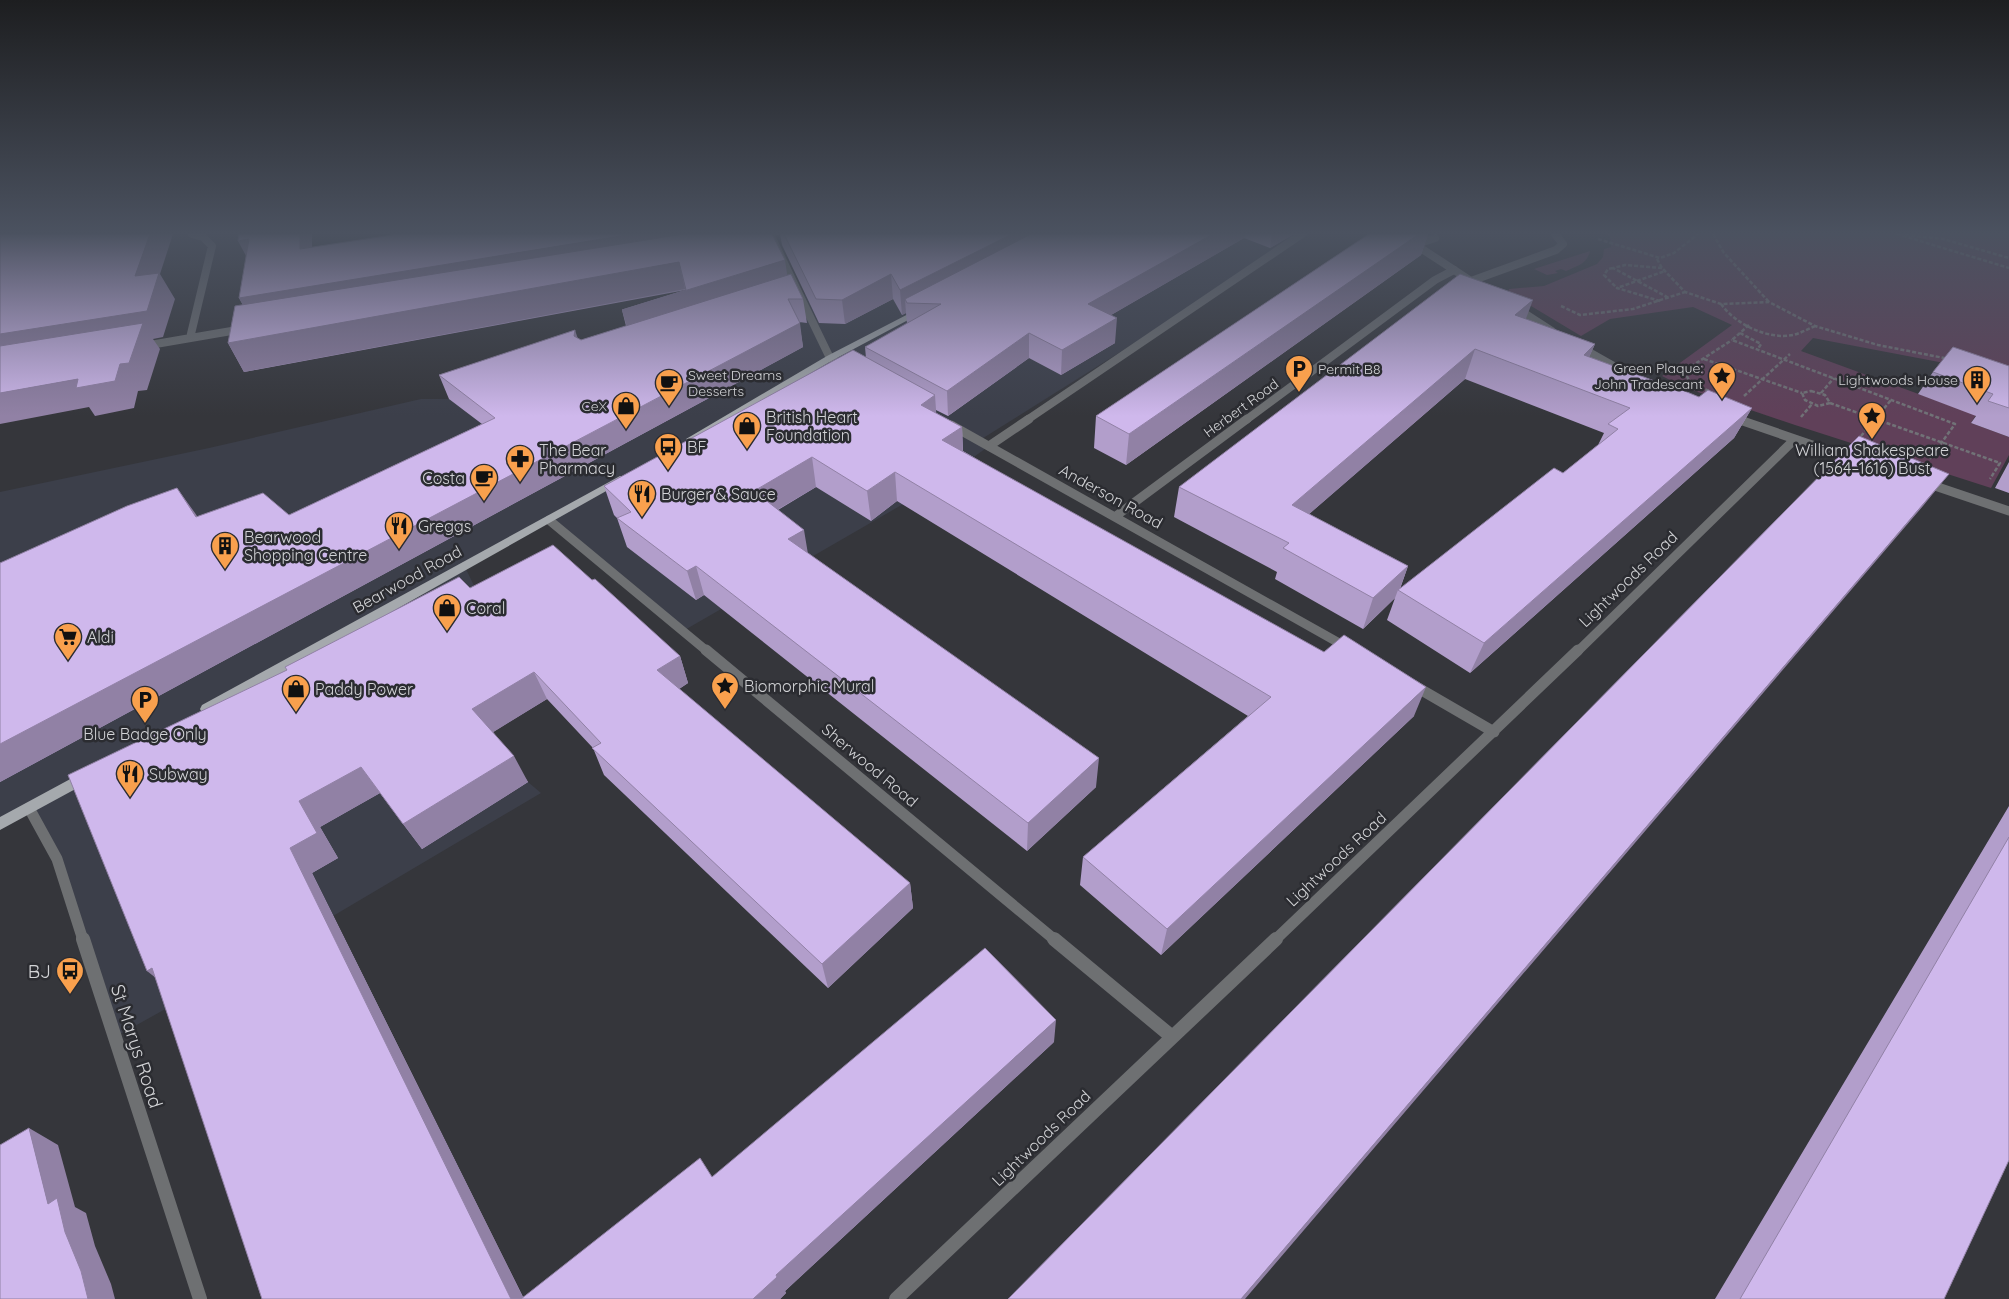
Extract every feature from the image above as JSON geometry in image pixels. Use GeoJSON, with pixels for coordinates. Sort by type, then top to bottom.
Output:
{"type":"FeatureCollection","features":[{"type":"Feature","properties":{"kind":"main road"},"geometry":{"type":"LineString","coordinates":[[684,443],[830,358],[933,305]]}},
{"type":"Feature","properties":{"kind":"main road","name":"Bearwood Road"},"geometry":{"type":"LineString","coordinates":[[195,716],[633,472]]}},
{"type":"Feature","properties":{"kind":"main road"},"geometry":{"type":"LineString","coordinates":[[0,824],[99,769]]}},
{"type":"Feature","properties":{"kind":"street"},"geometry":{"type":"LineString","coordinates":[[190,338],[200,295]]}},
{"type":"Feature","properties":{"kind":"street"},"geometry":{"type":"LineString","coordinates":[[800,295],[830,358],[855,371]]}},
{"type":"Feature","properties":{"kind":"street"},"geometry":{"type":"LineString","coordinates":[[989,446],[1212,295]]}},
{"type":"Feature","properties":{"kind":"street","name":"Herbert Road"},"geometry":{"type":"LineString","coordinates":[[1116,516],[1415,295]]}},
{"type":"Feature","properties":{"kind":"street"},"geometry":{"type":"LineString","coordinates":[[1504,301],[1560,335]]}},
{"type":"Feature","properties":{"kind":"street"},"geometry":{"type":"LineString","coordinates":[[133,348],[249,328]]}},
{"type":"Feature","properties":{"kind":"street"},"geometry":{"type":"LineString","coordinates":[[1573,343],[1638,378]]}},
{"type":"Feature","properties":{"kind":"street"},"geometry":{"type":"LineString","coordinates":[[1723,414],[1860,462]]}},
{"type":"Feature","properties":{"kind":"street","name":"Anderson Road"},"geometry":{"type":"LineString","coordinates":[[946,422],[1116,516],[1354,652]]}},
{"type":"Feature","properties":{"kind":"street","name":"Lightwoods Road"},"geometry":{"type":"LineString","coordinates":[[896,1299],[1171,1036],[1494,732],[1794,440]]}},
{"type":"Feature","properties":{"kind":"street"},"geometry":{"type":"LineString","coordinates":[[1916,480],[2009,511]]}},
{"type":"Feature","properties":{"kind":"street","name":"Sherwood Road"},"geometry":{"type":"LineString","coordinates":[[549,520],[1171,1036]]}},
{"type":"Feature","properties":{"kind":"street"},"geometry":{"type":"LineString","coordinates":[[1405,681],[1494,732]]}},
{"type":"Feature","properties":{"kind":"street","name":"St Marys Road"},"geometry":{"type":"LineString","coordinates":[[29,808],[57,859],[200,1299]]}},
{"type":"Feature","properties":{"kind":"path"},"geometry":{"type":"LineString","coordinates":[[1639,295],[1661,301]]}},
{"type":"Feature","properties":{"kind":"path"},"geometry":{"type":"LineString","coordinates":[[1664,295],[1670,298]]}},
{"type":"Feature","properties":{"kind":"path"},"geometry":{"type":"LineString","coordinates":[[1556,304],[1580,315],[1633,309],[1678,295]]}},
{"type":"Feature","properties":{"kind":"path"},"geometry":{"type":"LineString","coordinates":[[1693,295],[1721,304],[1769,302]]}},
{"type":"Feature","properties":{"kind":"path"},"geometry":{"type":"LineString","coordinates":[[1763,295],[1769,302],[1815,326],[1878,345],[1953,360]]}},
{"type":"Feature","properties":{"kind":"path"},"geometry":{"type":"LineString","coordinates":[[1721,304],[1733,318],[1774,334],[1792,334],[1815,326]]}},
{"type":"Feature","properties":{"kind":"path"},"geometry":{"type":"LineString","coordinates":[[1713,392],[1694,385],[1684,374],[1687,369],[1732,340],[1749,325]]}},
{"type":"Feature","properties":{"kind":"path"},"geometry":{"type":"LineString","coordinates":[[1740,333],[1761,344],[1757,349]]}},
{"type":"Feature","properties":{"kind":"path"},"geometry":{"type":"LineString","coordinates":[[1732,340],[1956,424],[1926,464]]}},
{"type":"Feature","properties":{"kind":"path"},"geometry":{"type":"LineString","coordinates":[[1738,401],[1790,354]]}},
{"type":"Feature","properties":{"kind":"path"},"geometry":{"type":"LineString","coordinates":[[1703,359],[1802,393],[1811,391],[1821,393],[1828,398],[1830,403]]}},
{"type":"Feature","properties":{"kind":"path"},"geometry":{"type":"LineString","coordinates":[[1821,393],[1834,378]]}},
{"type":"Feature","properties":{"kind":"path"},"geometry":{"type":"LineString","coordinates":[[1802,393],[1803,398],[1812,404],[1822,406],[1830,403],[2000,463],[1987,484]]}},
{"type":"Feature","properties":{"kind":"path"},"geometry":{"type":"LineString","coordinates":[[1858,441],[1891,400]]}},
{"type":"Feature","properties":{"kind":"path"},"geometry":{"type":"LineString","coordinates":[[1797,420],[1812,404]]}},
{"type":"Feature","properties":{"kind":"shaded area"},"geometry":{"type":"Polygon","coordinates":[[[801,295],[1211,295],[980,440],[989,446],[931,488],[683,631],[549,520],[465,567],[494,627],[475,722],[528,782],[541,793],[333,916],[115,1037],[57,859],[29,808],[0,824],[0,492],[209,448],[421,399],[449,399],[801,295]]]}},
{"type":"Feature","properties":{"kind":"shaded area"},"geometry":{"type":"Polygon","coordinates":[[[1512,295],[2009,295],[2009,385],[1939,362],[1813,338],[1801,351],[1976,415],[1971,423],[2009,437],[2009,455],[1991,488],[1686,388],[1662,376],[1732,325],[1693,307],[1610,319],[1581,336],[1512,295]]]}},
{"type":"Feature","properties":{"kind":"building"},"geometry":{"type":"Polygon","coordinates":[[[0,295],[152,295],[147,311],[0,334],[0,295]]]}},
{"type":"Feature","properties":{"kind":"building"},"geometry":{"type":"Polygon","coordinates":[[[240,295],[260,295],[239,298],[240,295]]]}},
{"type":"Feature","properties":{"kind":"building"},"geometry":{"type":"Polygon","coordinates":[[[306,295],[497,295],[228,343],[235,306],[306,295]]]}},
{"type":"Feature","properties":{"kind":"building"},"geometry":{"type":"Polygon","coordinates":[[[725,295],[801,295],[803,299],[788,299],[800,323],[0,744],[0,563],[127,506],[177,488],[196,517],[263,493],[289,515],[495,418],[439,375],[575,330],[574,336],[581,340],[725,295]]]}},
{"type":"Feature","properties":{"kind":"building"},"geometry":{"type":"Polygon","coordinates":[[[814,295],[852,295],[842,300],[816,299],[814,295]]]}},
{"type":"Feature","properties":{"kind":"building"},"geometry":{"type":"Polygon","coordinates":[[[913,295],[1105,295],[1088,304],[1117,318],[1062,350],[1029,333],[947,391],[865,347],[941,304],[907,303],[905,299],[913,295]]]}},
{"type":"Feature","properties":{"kind":"building"},"geometry":{"type":"Polygon","coordinates":[[[1278,295],[1331,295],[1129,434],[1096,416],[1278,295]]]}},
{"type":"Feature","properties":{"kind":"building"},"geometry":{"type":"Polygon","coordinates":[[[1433,295],[1518,295],[1533,300],[1515,315],[1595,344],[1584,355],[1699,397],[1708,390],[1752,408],[1484,643],[1398,590],[1554,468],[1563,473],[1618,429],[1608,424],[1630,408],[1475,349],[1292,505],[1408,566],[1373,598],[1283,548],[1289,543],[1179,487],[1433,295]]]}},
{"type":"Feature","properties":{"kind":"building"},"geometry":{"type":"Polygon","coordinates":[[[143,323],[129,363],[120,364],[115,381],[76,388],[78,379],[0,393],[0,346],[143,323]]]}},
{"type":"Feature","properties":{"kind":"building"},"geometry":{"type":"Polygon","coordinates":[[[1953,347],[2009,366],[2009,408],[1988,401],[1993,394],[1933,372],[1953,347]]]}},
{"type":"Feature","properties":{"kind":"building"},"geometry":{"type":"Polygon","coordinates":[[[853,350],[935,395],[921,405],[962,427],[942,440],[1324,652],[1344,635],[1426,687],[1167,929],[1083,857],[1271,697],[895,472],[867,491],[812,457],[754,491],[804,530],[788,539],[1099,758],[1028,823],[696,566],[687,571],[617,518],[631,512],[604,486],[853,350]]]}},
{"type":"Feature","properties":{"kind":"building"},"geometry":{"type":"Polygon","coordinates":[[[1859,436],[1949,474],[1241,1299],[1008,1299],[1859,436]]]}},
{"type":"Feature","properties":{"kind":"building"},"geometry":{"type":"Polygon","coordinates":[[[553,545],[592,580],[595,579],[680,656],[657,670],[910,883],[822,964],[592,748],[601,743],[534,672],[472,709],[514,756],[403,824],[361,767],[299,801],[317,833],[290,848],[511,1299],[262,1299],[152,968],[147,971],[68,775],[287,670],[285,667],[459,577],[470,588],[553,545]]]}},
{"type":"Feature","properties":{"kind":"building"},"geometry":{"type":"Polygon","coordinates":[[[2009,837],[2009,1160],[1944,1299],[1740,1299],[2009,837]]]}},
{"type":"Feature","properties":{"kind":"building"},"geometry":{"type":"Polygon","coordinates":[[[985,948],[1056,1020],[776,1275],[777,1277],[753,1299],[521,1299],[700,1158],[712,1177],[985,948]]]}},
{"type":"Feature","properties":{"kind":"building"},"geometry":{"type":"Polygon","coordinates":[[[29,1128],[48,1204],[57,1198],[65,1232],[81,1271],[88,1299],[0,1299],[0,1145],[29,1128]]]}},
{"type":"Feature","properties":{"kind":"place","name":"Permit B8"},"geometry":{"type":"Point","coordinates":[1299,393]}},
{"type":"Feature","properties":{"kind":"place","name":"Green Plaque: John Tradescant"},"geometry":{"type":"Point","coordinates":[1722,400]}},
{"type":"Feature","properties":{"kind":"place","name":"Lightwoods House"},"geometry":{"type":"Point","coordinates":[1977,404]}},
{"type":"Feature","properties":{"kind":"place","name":"Sweet Dreams Desserts"},"geometry":{"type":"Point","coordinates":[669,407]}},
{"type":"Feature","properties":{"kind":"place","name":"CeX"},"geometry":{"type":"Point","coordinates":[626,430]}},
{"type":"Feature","properties":{"kind":"place","name":"William Shakespeare (1564–1616) Bust"},"geometry":{"type":"Point","coordinates":[1872,440]}},
{"type":"Feature","properties":{"kind":"place","name":"British Heart Foundation"},"geometry":{"type":"Point","coordinates":[747,450]}},
{"type":"Feature","properties":{"kind":"place","name":"BF"},"geometry":{"type":"Point","coordinates":[668,471]}},
{"type":"Feature","properties":{"kind":"place","name":"The Bear Pharmacy"},"geometry":{"type":"Point","coordinates":[520,483]}},
{"type":"Feature","properties":{"kind":"place","name":"Costa"},"geometry":{"type":"Point","coordinates":[484,502]}},
{"type":"Feature","properties":{"kind":"place","name":"Burger & Sauce"},"geometry":{"type":"Point","coordinates":[642,518]}},
{"type":"Feature","properties":{"kind":"place","name":"Greggs"},"geometry":{"type":"Point","coordinates":[399,550]}},
{"type":"Feature","properties":{"kind":"place","name":"Bearwood Shopping Centre"},"geometry":{"type":"Point","coordinates":[225,570]}},
{"type":"Feature","properties":{"kind":"place","name":"Coral"},"geometry":{"type":"Point","coordinates":[447,632]}},
{"type":"Feature","properties":{"kind":"place","name":"Aldi"},"geometry":{"type":"Point","coordinates":[68,661]}},
{"type":"Feature","properties":{"kind":"place","name":"Biomorphic Mural"},"geometry":{"type":"Point","coordinates":[725,710]}},
{"type":"Feature","properties":{"kind":"place","name":"Paddy Power"},"geometry":{"type":"Point","coordinates":[296,713]}},
{"type":"Feature","properties":{"kind":"place","name":"Blue Badge Only"},"geometry":{"type":"Point","coordinates":[145,724]}},
{"type":"Feature","properties":{"kind":"place","name":"Subway"},"geometry":{"type":"Point","coordinates":[130,798]}},
{"type":"Feature","properties":{"kind":"place","name":"BJ"},"geometry":{"type":"Point","coordinates":[70,995]}}]}
